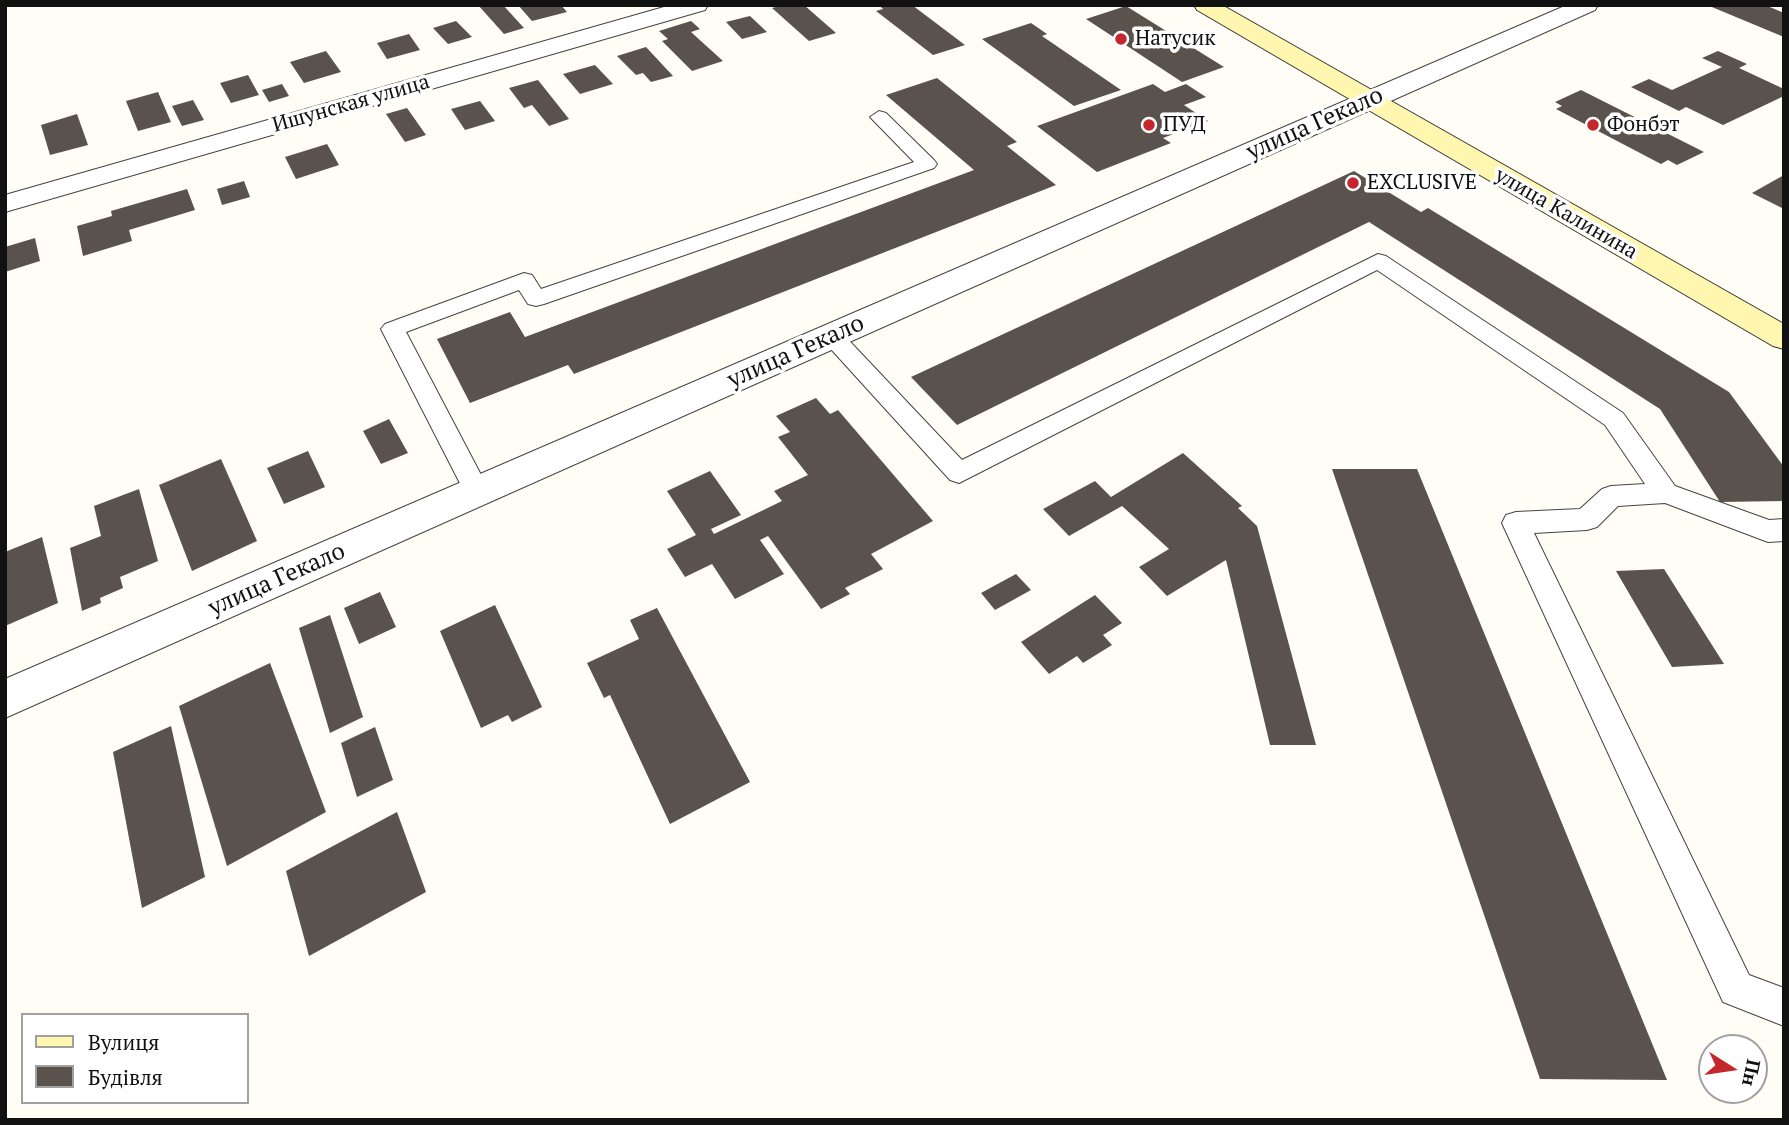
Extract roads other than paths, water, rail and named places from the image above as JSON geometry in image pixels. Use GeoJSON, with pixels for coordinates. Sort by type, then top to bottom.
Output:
{"type":"FeatureCollection","features":[{"type":"Feature","properties":{"kind":"main road","name":"улица Калинина"},"geometry":{"type":"LineString","coordinates":[[1205,5],[1367,101],[1784,338]]}},
{"type":"Feature","properties":{"kind":"street","name":"Ишунская улица"},"geometry":{"type":"LineString","coordinates":[[5,204],[697,5]]}},
{"type":"Feature","properties":{"kind":"street","name":"улица Гекало"},"geometry":{"type":"LineString","coordinates":[[5,699],[1587,5]]}},
{"type":"Feature","properties":{"kind":"lane"},"geometry":{"type":"LineString","coordinates":[[477,492],[393,329],[524,280],[536,299],[927,164],[879,117]]}},
{"type":"Feature","properties":{"kind":"lane"},"geometry":{"type":"LineString","coordinates":[[831,336],[959,473],[1378,261],[1614,419],[1666,493]]}},
{"type":"Feature","properties":{"kind":"lane"},"geometry":{"type":"LineString","coordinates":[[1784,530],[1768,531],[1666,493],[1611,496],[1587,519],[1516,523],[1736,989],[1784,1007]]}},
{"type":"Feature","properties":{"kind":"place","name":"Натусик"},"geometry":{"type":"Point","coordinates":[1121,39]}},
{"type":"Feature","properties":{"kind":"place","name":"ПУД"},"geometry":{"type":"Point","coordinates":[1149,125]}},
{"type":"Feature","properties":{"kind":"place","name":"Фонбэт"},"geometry":{"type":"Point","coordinates":[1593,125]}},
{"type":"Feature","properties":{"kind":"place","name":"EXCLUSIVE"},"geometry":{"type":"Point","coordinates":[1353,183]}}]}
